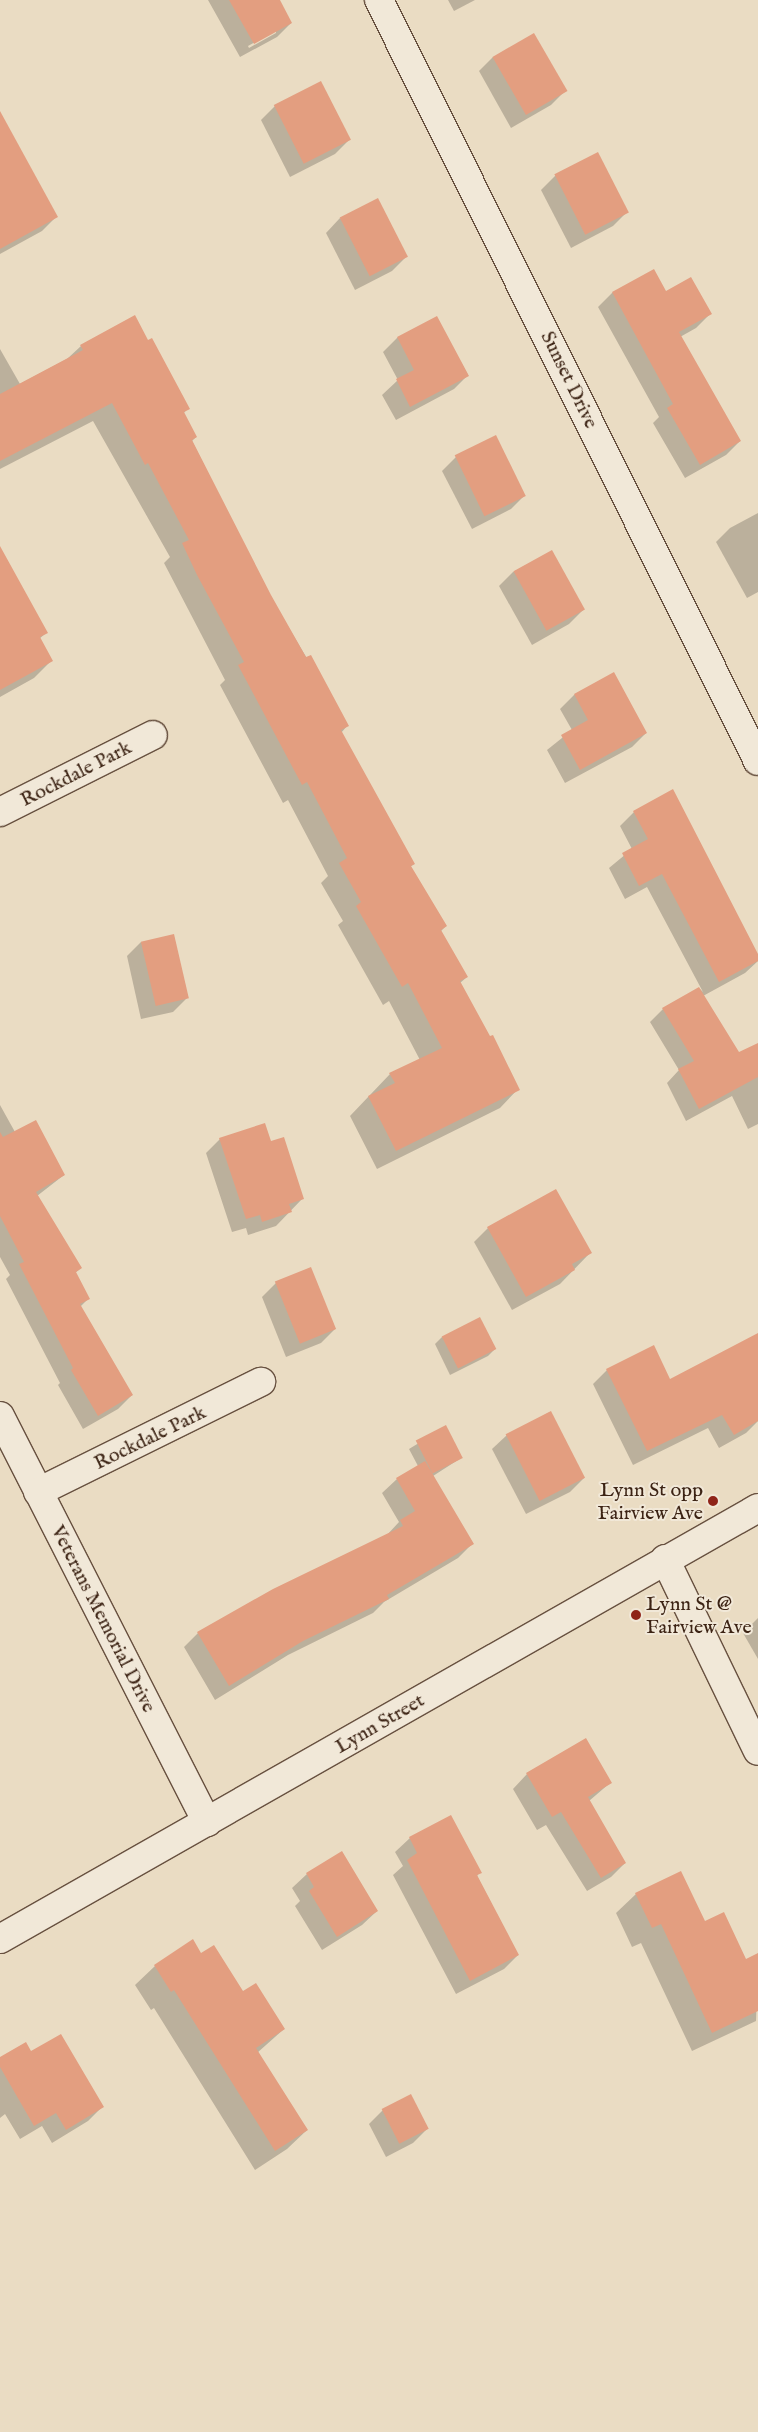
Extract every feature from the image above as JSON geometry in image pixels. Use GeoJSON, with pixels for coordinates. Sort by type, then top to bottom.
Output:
{"type":"FeatureCollection","features":[{"type":"Feature","properties":{"kind":"street","name":"Sunset Drive"},"geometry":{"type":"LineString","coordinates":[[379,0],[758,761]]}},
{"type":"Feature","properties":{"kind":"street","name":"Rockdale Park"},"geometry":{"type":"LineString","coordinates":[[0,812],[153,735]]}},
{"type":"Feature","properties":{"kind":"street","name":"Rockdale Park"},"geometry":{"type":"LineString","coordinates":[[38,1492],[261,1382]]}},
{"type":"Feature","properties":{"kind":"street","name":"Veterans Memorial Drive"},"geometry":{"type":"LineString","coordinates":[[0,1416],[206,1822]]}},
{"type":"Feature","properties":{"kind":"street","name":"Lynn Street"},"geometry":{"type":"LineString","coordinates":[[0,1939],[758,1508]]}},
{"type":"Feature","properties":{"kind":"street"},"geometry":{"type":"LineString","coordinates":[[666,1559],[758,1751]]}},
{"type":"Feature","properties":{"kind":"building"},"geometry":{"type":"Polygon","coordinates":[[[229,0],[280,0],[292,23],[254,44],[229,0]]]}},
{"type":"Feature","properties":{"kind":"building"},"geometry":{"type":"Polygon","coordinates":[[[534,33],[568,91],[526,115],[492,57],[534,33]]]}},
{"type":"Feature","properties":{"kind":"building"},"geometry":{"type":"Polygon","coordinates":[[[321,81],[351,140],[304,164],[274,105],[321,81]]]}},
{"type":"Feature","properties":{"kind":"building"},"geometry":{"type":"Polygon","coordinates":[[[0,111],[58,217],[0,249],[0,111]]]}},
{"type":"Feature","properties":{"kind":"building"},"geometry":{"type":"Polygon","coordinates":[[[598,152],[629,213],[585,235],[554,174],[598,152]]]}},
{"type":"Feature","properties":{"kind":"building"},"geometry":{"type":"Polygon","coordinates":[[[378,198],[408,257],[370,276],[340,218],[378,198]]]}},
{"type":"Feature","properties":{"kind":"building"},"geometry":{"type":"Polygon","coordinates":[[[654,269],[666,291],[691,277],[712,314],[679,332],[741,441],[700,465],[667,408],[673,404],[612,292],[654,269]]]}},
{"type":"Feature","properties":{"kind":"building"},"geometry":{"type":"Polygon","coordinates":[[[135,315],[148,340],[152,338],[190,409],[184,412],[197,437],[192,440],[271,595],[306,657],[311,655],[349,726],[341,730],[415,864],[411,866],[447,926],[441,930],[468,977],[460,981],[490,1036],[493,1035],[520,1090],[396,1151],[368,1096],[395,1083],[389,1073],[442,1048],[408,983],[402,987],[356,906],[361,902],[339,863],[347,858],[307,782],[302,785],[238,665],[244,662],[197,575],[182,543],[189,540],[148,463],[145,465],[112,403],[0,461],[0,394],[83,350],[80,345],[135,315]]]}},
{"type":"Feature","properties":{"kind":"building"},"geometry":{"type":"Polygon","coordinates":[[[437,316],[469,376],[410,407],[396,379],[414,370],[397,337],[437,316]]]}},
{"type":"Feature","properties":{"kind":"building"},"geometry":{"type":"Polygon","coordinates":[[[496,435],[526,496],[484,516],[455,455],[496,435]]]}},
{"type":"Feature","properties":{"kind":"building"},"geometry":{"type":"Polygon","coordinates":[[[0,546],[48,633],[40,637],[53,661],[0,690],[0,546]]]}},
{"type":"Feature","properties":{"kind":"building"},"geometry":{"type":"Polygon","coordinates":[[[552,550],[585,609],[546,631],[514,571],[552,550]]]}},
{"type":"Feature","properties":{"kind":"building"},"geometry":{"type":"Polygon","coordinates":[[[614,672],[647,733],[580,770],[561,735],[588,720],[574,694],[614,672]]]}},
{"type":"Feature","properties":{"kind":"building"},"geometry":{"type":"Polygon","coordinates":[[[673,789],[758,954],[758,961],[719,982],[662,874],[639,886],[622,853],[648,839],[633,811],[673,789]]]}},
{"type":"Feature","properties":{"kind":"building"},"geometry":{"type":"Polygon","coordinates":[[[174,934],[189,998],[156,1006],[141,942],[174,934]]]}},
{"type":"Feature","properties":{"kind":"building"},"geometry":{"type":"Polygon","coordinates":[[[699,987],[739,1052],[758,1043],[758,1077],[699,1109],[678,1069],[694,1061],[662,1008],[699,987]]]}},
{"type":"Feature","properties":{"kind":"building"},"geometry":{"type":"Polygon","coordinates":[[[36,1120],[65,1175],[36,1192],[82,1268],[76,1272],[90,1299],[80,1304],[133,1395],[98,1416],[71,1370],[73,1368],[19,1264],[24,1262],[0,1216],[0,1132],[3,1137],[36,1120]]]}},
{"type":"Feature","properties":{"kind":"building"},"geometry":{"type":"Polygon","coordinates":[[[265,1123],[271,1141],[284,1137],[304,1199],[289,1204],[292,1212],[262,1222],[260,1215],[246,1219],[219,1138],[265,1123]]]}},
{"type":"Feature","properties":{"kind":"building"},"geometry":{"type":"Polygon","coordinates":[[[556,1189],[592,1253],[572,1264],[575,1270],[526,1297],[487,1227],[556,1189]]]}},
{"type":"Feature","properties":{"kind":"building"},"geometry":{"type":"Polygon","coordinates":[[[311,1267],[336,1329],[300,1344],[275,1282],[311,1267]]]}},
{"type":"Feature","properties":{"kind":"building"},"geometry":{"type":"Polygon","coordinates":[[[480,1317],[496,1349],[458,1369],[442,1337],[480,1317]]]}},
{"type":"Feature","properties":{"kind":"building"},"geometry":{"type":"Polygon","coordinates":[[[758,1333],[758,1421],[734,1435],[722,1415],[647,1451],[606,1369],[654,1345],[670,1379],[758,1333]]]}},
{"type":"Feature","properties":{"kind":"building"},"geometry":{"type":"Polygon","coordinates":[[[551,1411],[585,1478],[540,1501],[506,1434],[551,1411]]]}},
{"type":"Feature","properties":{"kind":"building"},"geometry":{"type":"Polygon","coordinates":[[[446,1425],[463,1458],[433,1473],[416,1440],[446,1425]]]}},
{"type":"Feature","properties":{"kind":"building"},"geometry":{"type":"Polygon","coordinates":[[[425,1461],[474,1544],[387,1595],[389,1599],[303,1641],[229,1686],[197,1632],[273,1589],[403,1526],[400,1520],[415,1511],[396,1478],[425,1461]]]}},
{"type":"Feature","properties":{"kind":"building"},"geometry":{"type":"Polygon","coordinates":[[[586,1738],[612,1783],[588,1797],[626,1863],[601,1878],[561,1812],[552,1817],[526,1773],[586,1738]]]}},
{"type":"Feature","properties":{"kind":"building"},"geometry":{"type":"Polygon","coordinates":[[[451,1815],[482,1873],[477,1875],[519,1955],[470,1981],[407,1860],[417,1853],[409,1837],[451,1815]]]}},
{"type":"Feature","properties":{"kind":"building"},"geometry":{"type":"Polygon","coordinates":[[[342,1851],[378,1911],[337,1937],[309,1891],[314,1887],[306,1873],[342,1851]]]}},
{"type":"Feature","properties":{"kind":"building"},"geometry":{"type":"Polygon","coordinates":[[[681,1871],[705,1921],[724,1912],[746,1959],[758,1953],[758,2011],[712,2033],[661,1924],[652,1928],[635,1893],[681,1871]]]}},
{"type":"Feature","properties":{"kind":"building"},"geometry":{"type":"Polygon","coordinates":[[[193,1939],[201,1953],[214,1945],[243,1991],[256,1983],[285,2029],[256,2048],[308,2130],[275,2151],[174,1990],[171,1992],[154,1965],[193,1939]]]}},
{"type":"Feature","properties":{"kind":"building"},"geometry":{"type":"Polygon","coordinates":[[[61,2034],[104,2107],[66,2130],[56,2113],[34,2126],[0,2067],[0,2057],[26,2042],[31,2051],[61,2034]]]}},
{"type":"Feature","properties":{"kind":"building"},"geometry":{"type":"Polygon","coordinates":[[[411,2094],[429,2129],[399,2144],[382,2109],[411,2094]]]}},
{"type":"Feature","properties":{"kind":"place","name":"Lynn St opp Fairview Ave"},"geometry":{"type":"Point","coordinates":[713,1501]}},
{"type":"Feature","properties":{"kind":"place","name":"Lynn St @ Fairview Ave"},"geometry":{"type":"Point","coordinates":[636,1615]}}]}
